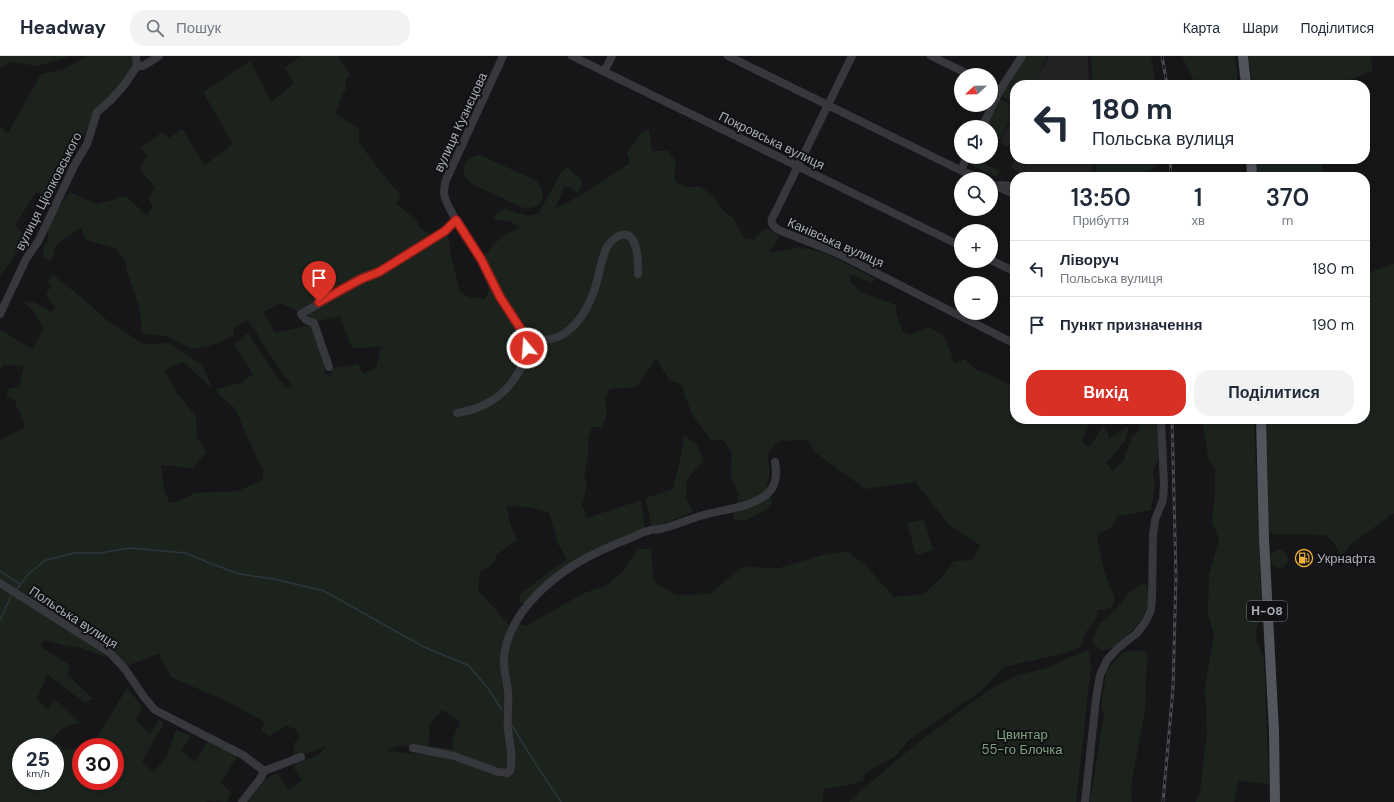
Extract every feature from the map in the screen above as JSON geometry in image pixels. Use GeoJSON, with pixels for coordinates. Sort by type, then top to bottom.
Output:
{"type":"FeatureCollection","features":[{"type":"Feature","properties":{"kind":"main road"},"geometry":{"type":"LineString","coordinates":[[1242,56],[1245,80]]}},
{"type":"Feature","properties":{"kind":"main road","name":"Н-08"},"geometry":{"type":"LineString","coordinates":[[1261,424],[1265,553],[1274,731],[1275,802]]}},
{"type":"Feature","properties":{"kind":"street"},"geometry":{"type":"LineString","coordinates":[[136,56],[137,66],[143,66],[159,56]]}},
{"type":"Feature","properties":{"kind":"street","name":"вулиця Кузнєцова"},"geometry":{"type":"LineString","coordinates":[[456,220],[445,198],[443,190],[446,180],[503,56]]}},
{"type":"Feature","properties":{"kind":"street","name":"Покровська вулиця"},"geometry":{"type":"LineString","coordinates":[[572,56],[954,243]]}},
{"type":"Feature","properties":{"kind":"street"},"geometry":{"type":"LineString","coordinates":[[604,72],[612,56]]}},
{"type":"Feature","properties":{"kind":"street"},"geometry":{"type":"LineString","coordinates":[[728,56],[965,172]]}},
{"type":"Feature","properties":{"kind":"street","name":"Канівська вулиця"},"geometry":{"type":"LineString","coordinates":[[852,56],[829,106],[772,219],[772,223],[774,226],[789,234],[837,253],[1010,341]]}},
{"type":"Feature","properties":{"kind":"street"},"geometry":{"type":"LineString","coordinates":[[931,56],[956,68]]}},
{"type":"Feature","properties":{"kind":"street"},"geometry":{"type":"LineString","coordinates":[[985,120],[1000,90],[1022,56]]}},
{"type":"Feature","properties":{"kind":"street","name":"вулиця Ціолковського"},"geometry":{"type":"LineString","coordinates":[[0,314],[26,259],[39,240],[74,166],[87,144],[97,112],[111,100],[125,84],[137,66]]}},
{"type":"Feature","properties":{"kind":"street"},"geometry":{"type":"LineString","coordinates":[[961,170],[964,164]]}},
{"type":"Feature","properties":{"kind":"street"},"geometry":{"type":"LineString","coordinates":[[998,184],[1010,185]]}},
{"type":"Feature","properties":{"kind":"street"},"geometry":{"type":"LineString","coordinates":[[998,186],[1010,192]]}},
{"type":"Feature","properties":{"kind":"street"},"geometry":{"type":"LineString","coordinates":[[330,367],[314,323],[306,320],[301,314],[361,279],[379,272],[445,231],[456,220],[481,259],[500,297],[526,337],[527,348],[518,375],[510,385],[481,407],[472,411],[457,413]]}},
{"type":"Feature","properties":{"kind":"street"},"geometry":{"type":"LineString","coordinates":[[526,337],[534,340],[542,340],[556,338],[566,334],[583,314],[590,301],[607,247],[616,237],[622,235],[629,237],[634,242],[637,253],[638,274]]}},
{"type":"Feature","properties":{"kind":"street"},"geometry":{"type":"LineString","coordinates":[[998,264],[1010,270]]}},
{"type":"Feature","properties":{"kind":"street"},"geometry":{"type":"LineString","coordinates":[[1085,802],[1100,674],[1107,660],[1117,649],[1137,633],[1146,621],[1151,610],[1153,535],[1155,520],[1162,500],[1164,485],[1161,424]]}},
{"type":"Feature","properties":{"kind":"street"},"geometry":{"type":"LineString","coordinates":[[413,748],[454,756],[498,772],[508,773],[510,771],[512,759],[508,728],[508,694],[504,658],[506,646],[512,632],[520,615],[528,604],[555,579],[574,566],[617,543],[648,530],[659,529],[702,515],[746,505],[760,499],[770,491],[775,482],[775,462]]}},
{"type":"Feature","properties":{"kind":"street","name":"Польська вулиця"},"geometry":{"type":"LineString","coordinates":[[0,583],[110,653],[125,669],[144,697],[155,710],[243,755],[264,772]]}},
{"type":"Feature","properties":{"kind":"street"},"geometry":{"type":"LineString","coordinates":[[242,802],[260,780],[264,772],[301,757]]}},
{"type":"Feature","properties":{"kind":"shaded area"},"geometry":{"type":"Polygon","coordinates":[[[1049,56],[1088,56],[1089,80],[1035,80],[1049,56]]]}},
{"type":"Feature","properties":{"kind":"shaded area"},"geometry":{"type":"Polygon","coordinates":[[[1010,123],[1010,147],[1000,143],[1010,123]]]}},
{"type":"Feature","properties":{"kind":"shaded area"},"geometry":{"type":"Polygon","coordinates":[[[1013,164],[1092,164],[1093,172],[1017,172],[1011,167],[1013,164]]]}},
{"type":"Feature","properties":{"kind":"green space"},"geometry":{"type":"Polygon","coordinates":[[[0,56],[70,56],[38,66],[10,62],[0,68],[0,56]]]}},
{"type":"Feature","properties":{"kind":"green space"},"geometry":{"type":"Polygon","coordinates":[[[88,56],[134,56],[133,67],[119,88],[95,112],[52,200],[36,192],[15,226],[28,237],[0,276],[0,126],[8,133],[41,74],[64,69],[88,56]]]}},
{"type":"Feature","properties":{"kind":"green space"},"geometry":{"type":"Polygon","coordinates":[[[300,56],[338,56],[350,75],[345,80],[346,89],[341,97],[336,114],[359,129],[359,143],[392,186],[401,194],[397,204],[417,221],[420,229],[434,235],[377,270],[299,312],[281,303],[263,312],[275,333],[311,325],[327,366],[324,372],[330,377],[333,368],[358,364],[363,374],[376,368],[381,347],[352,348],[340,316],[318,321],[310,318],[307,313],[448,234],[451,256],[460,291],[468,297],[485,299],[489,290],[481,268],[484,256],[494,244],[506,234],[520,228],[510,221],[496,220],[493,216],[504,209],[528,216],[538,214],[561,173],[567,167],[581,179],[582,184],[578,193],[565,185],[555,209],[581,195],[630,163],[627,153],[642,132],[649,129],[652,151],[668,151],[676,162],[674,176],[675,182],[685,187],[701,187],[714,197],[723,210],[733,218],[744,238],[754,240],[762,230],[768,229],[778,235],[777,242],[769,252],[777,252],[792,248],[810,249],[848,264],[875,279],[872,283],[849,274],[851,283],[861,292],[896,305],[897,315],[903,332],[909,335],[930,327],[944,336],[954,364],[964,359],[977,370],[1010,384],[1010,424],[1089,424],[1081,442],[1090,447],[1103,425],[1107,431],[1109,439],[1129,426],[1125,441],[1106,463],[1112,471],[1123,461],[1132,437],[1138,432],[1140,424],[1158,424],[1158,462],[1153,469],[1155,486],[1151,510],[1118,516],[1111,527],[1097,535],[1106,574],[1115,597],[1112,608],[1098,610],[1096,620],[1085,633],[1081,647],[1064,653],[1004,667],[981,691],[910,739],[894,757],[865,773],[864,780],[850,785],[824,789],[822,802],[248,802],[266,779],[277,773],[289,790],[302,780],[293,767],[302,761],[317,755],[326,746],[287,761],[295,752],[293,744],[299,739],[296,729],[286,726],[269,736],[261,731],[265,722],[228,702],[171,677],[159,654],[126,666],[0,580],[0,440],[25,427],[22,416],[16,405],[16,401],[6,396],[9,389],[19,387],[24,366],[4,365],[1,369],[0,368],[0,329],[32,349],[44,329],[34,312],[23,301],[36,303],[51,312],[56,308],[46,296],[51,285],[47,281],[53,275],[109,322],[144,344],[169,343],[203,366],[212,388],[183,362],[164,370],[176,392],[196,416],[197,437],[207,452],[192,468],[161,465],[164,488],[169,503],[176,502],[195,493],[237,491],[263,480],[263,471],[236,409],[221,397],[216,389],[241,383],[253,374],[234,344],[248,333],[285,388],[292,386],[248,320],[234,328],[234,336],[212,345],[192,349],[167,336],[142,334],[141,318],[127,272],[126,262],[115,248],[86,240],[81,228],[61,241],[55,247],[52,260],[50,261],[43,256],[44,247],[48,240],[48,228],[55,213],[70,192],[96,204],[126,196],[146,215],[153,207],[149,199],[155,187],[139,168],[147,156],[141,148],[162,132],[169,138],[182,129],[205,165],[233,144],[203,92],[250,61],[271,102],[294,83],[285,68],[300,56]],[[656,359],[636,387],[610,389],[605,397],[607,414],[602,427],[592,427],[588,442],[589,449],[584,476],[587,485],[582,505],[587,518],[641,500],[645,529],[570,564],[527,603],[519,603],[520,594],[567,559],[558,544],[549,512],[528,507],[506,506],[511,526],[517,540],[496,555],[495,562],[480,572],[478,590],[510,626],[518,623],[526,626],[584,593],[606,586],[623,571],[638,549],[651,549],[654,582],[676,595],[710,594],[742,567],[779,568],[822,555],[847,551],[866,566],[894,597],[924,594],[944,575],[954,561],[973,560],[980,545],[949,525],[915,482],[865,489],[816,453],[808,440],[779,441],[767,453],[770,471],[767,484],[772,503],[767,509],[745,521],[733,519],[739,494],[730,476],[732,453],[723,440],[711,440],[692,415],[681,384],[670,381],[656,359]],[[442,710],[430,724],[429,746],[453,749],[453,738],[460,722],[442,710]],[[396,746],[386,751],[442,756],[502,777],[513,774],[514,754],[508,768],[503,769],[414,747],[396,746]]]}},
{"type":"Feature","properties":{"kind":"green space"},"geometry":{"type":"Polygon","coordinates":[[[1024,56],[1047,56],[1035,80],[1010,80],[1010,101],[1000,94],[1024,56]]]}},
{"type":"Feature","properties":{"kind":"green space"},"geometry":{"type":"Polygon","coordinates":[[[1091,56],[1151,56],[1155,80],[1092,80],[1091,56]]]}},
{"type":"Feature","properties":{"kind":"green space"},"geometry":{"type":"Polygon","coordinates":[[[1182,56],[1235,56],[1237,80],[1193,80],[1182,56]]]}},
{"type":"Feature","properties":{"kind":"green space"},"geometry":{"type":"Polygon","coordinates":[[[1249,56],[1371,56],[1372,71],[1350,80],[1251,80],[1249,56]]]}},
{"type":"Feature","properties":{"kind":"green space"},"geometry":{"type":"Polygon","coordinates":[[[1001,99],[1010,105],[1010,120],[1001,139],[998,139],[998,120],[988,120],[992,112],[998,112],[998,100],[1001,99]]]}},
{"type":"Feature","properties":{"kind":"green space"},"geometry":{"type":"Polygon","coordinates":[[[480,155],[535,180],[540,185],[542,191],[542,201],[534,207],[521,207],[472,184],[465,175],[464,166],[469,159],[480,155]]]}},
{"type":"Feature","properties":{"kind":"green space"},"geometry":{"type":"Polygon","coordinates":[[[974,164],[985,164],[999,170],[998,175],[998,172],[986,172],[973,166],[974,164]]]}},
{"type":"Feature","properties":{"kind":"green space"},"geometry":{"type":"Polygon","coordinates":[[[1095,164],[1157,164],[1154,168],[1144,172],[1096,172],[1095,164]]]}},
{"type":"Feature","properties":{"kind":"green space"},"geometry":{"type":"Polygon","coordinates":[[[1256,164],[1322,164],[1323,171],[1322,172],[1256,172],[1256,164]]]}},
{"type":"Feature","properties":{"kind":"green space"},"geometry":{"type":"Polygon","coordinates":[[[1394,264],[1394,513],[1351,544],[1341,557],[1335,544],[1325,535],[1273,534],[1268,530],[1268,476],[1265,424],[1370,424],[1370,272],[1394,264]]]}},
{"type":"Feature","properties":{"kind":"green space"},"geometry":{"type":"Polygon","coordinates":[[[1254,424],[1262,617],[1256,632],[1259,647],[1264,657],[1269,784],[1239,781],[1234,802],[1196,802],[1200,791],[1207,733],[1205,687],[1214,635],[1208,613],[1209,576],[1219,540],[1212,521],[1215,492],[1215,469],[1209,461],[1203,425],[1254,424]]]}},
{"type":"Feature","properties":{"kind":"green space"},"geometry":{"type":"Polygon","coordinates":[[[684,435],[697,445],[703,460],[687,480],[686,499],[693,512],[659,525],[651,526],[646,498],[673,489],[680,461],[684,435]]]}},
{"type":"Feature","properties":{"kind":"green space"},"geometry":{"type":"Polygon","coordinates":[[[924,519],[933,550],[916,555],[907,523],[924,519]]]}},
{"type":"Feature","properties":{"kind":"green space"},"geometry":{"type":"Polygon","coordinates":[[[1279,550],[1285,553],[1288,559],[1285,565],[1279,568],[1273,565],[1270,559],[1273,553],[1279,550]]]}},
{"type":"Feature","properties":{"kind":"green space"},"geometry":{"type":"Polygon","coordinates":[[[1144,582],[1148,590],[1148,599],[1147,607],[1143,616],[1126,637],[1111,648],[1102,651],[1092,642],[1098,626],[1116,609],[1130,592],[1144,582]]]}},
{"type":"Feature","properties":{"kind":"green space"},"geometry":{"type":"Polygon","coordinates":[[[0,587],[109,658],[78,647],[61,645],[44,640],[40,646],[70,665],[67,674],[93,699],[85,703],[47,674],[37,699],[47,709],[55,700],[80,722],[61,729],[54,738],[12,738],[12,790],[64,790],[64,749],[72,750],[72,790],[124,790],[124,738],[96,738],[127,688],[143,707],[136,720],[150,734],[159,720],[164,723],[142,761],[153,772],[167,756],[176,730],[191,736],[181,751],[195,762],[208,741],[238,755],[221,782],[231,793],[227,802],[0,802],[0,587]]]}},
{"type":"Feature","properties":{"kind":"green space","name":"Цвинтар 55-го Блочка"},"geometry":{"type":"Polygon","coordinates":[[[1089,650],[1091,666],[1076,802],[849,802],[916,744],[987,691],[1018,675],[1051,667],[1068,658],[1089,650]]]}},
{"type":"Feature","properties":{"kind":"green space"},"geometry":{"type":"Polygon","coordinates":[[[1140,650],[1147,653],[1145,710],[1131,786],[1132,802],[1090,802],[1104,714],[1101,704],[1107,670],[1123,652],[1140,650]]]}},
{"type":"Feature","properties":{"kind":"waterway"},"geometry":{"type":"LineString","coordinates":[[17,589],[28,574],[46,560],[75,553],[99,553],[130,548],[186,553],[239,574],[274,579],[324,591],[424,647],[468,665],[487,687],[502,710]]}},
{"type":"Feature","properties":{"kind":"waterway"},"geometry":{"type":"LineString","coordinates":[[0,571],[20,584]]}},
{"type":"Feature","properties":{"kind":"waterway"},"geometry":{"type":"LineString","coordinates":[[0,620],[11,596]]}},
{"type":"Feature","properties":{"kind":"waterway"},"geometry":{"type":"LineString","coordinates":[[511,724],[561,802]]}},
{"type":"Feature","properties":{"kind":"railway"},"geometry":{"type":"LineString","coordinates":[[1162,56],[1166,80]]}},
{"type":"Feature","properties":{"kind":"railway"},"geometry":{"type":"LineString","coordinates":[[1170,164],[1171,172]]}},
{"type":"Feature","properties":{"kind":"railway"},"geometry":{"type":"LineString","coordinates":[[1163,802],[1173,688],[1176,576],[1172,424]]}},
{"type":"Feature","properties":{"kind":"place","name":"Укрнафта"},"geometry":{"type":"Point","coordinates":[1304,558]}},
{"type":"Feature","properties":{"kind":"route"},"geometry":{"type":"LineString","coordinates":[[319,302],[342,291],[361,279],[379,272],[445,231],[456,220],[481,259],[500,297],[526,337],[527,348]]}}]}
